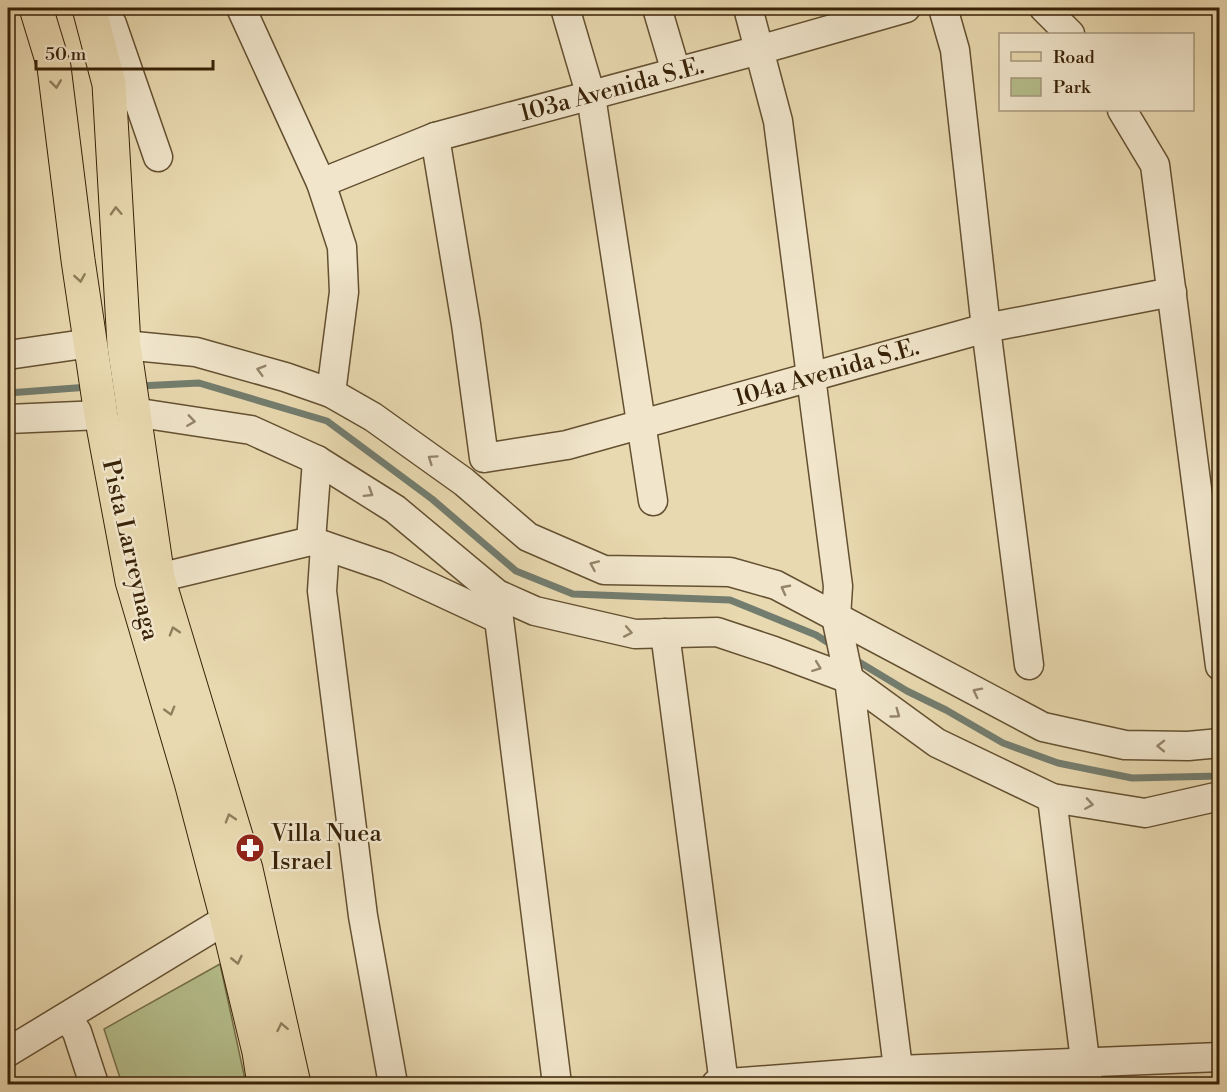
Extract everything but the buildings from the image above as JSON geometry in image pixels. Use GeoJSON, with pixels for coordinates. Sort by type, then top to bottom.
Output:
{"type":"FeatureCollection","features":[{"type":"Feature","properties":{"kind":"main road","name":"Pista Larreynaga"},"geometry":{"type":"LineString","coordinates":[[36,8],[54,67],[100,412],[132,581],[191,782],[227,919],[259,1052],[264,1084]]}},
{"type":"Feature","properties":{"kind":"main road","name":"Pista Larreynaga"},"geometry":{"type":"LineString","coordinates":[[89,9],[109,84],[124,349],[158,578],[246,869],[294,1084]]}},
{"type":"Feature","properties":{"kind":"street"},"geometry":{"type":"LineString","coordinates":[[241,8],[321,183],[342,248],[344,292],[331,393]]}},
{"type":"Feature","properties":{"kind":"street"},"geometry":{"type":"LineString","coordinates":[[565,8],[591,96],[653,501]]}},
{"type":"Feature","properties":{"kind":"street"},"geometry":{"type":"LineString","coordinates":[[657,8],[675,72]]}},
{"type":"Feature","properties":{"kind":"street"},"geometry":{"type":"LineString","coordinates":[[748,8],[778,121],[899,1077]]}},
{"type":"Feature","properties":{"kind":"street","name":"103a Avenida S.E."},"geometry":{"type":"LineString","coordinates":[[321,183],[435,137],[906,8]]}},
{"type":"Feature","properties":{"kind":"street"},"geometry":{"type":"LineString","coordinates":[[943,8],[955,50],[986,328],[1029,665]]}},
{"type":"Feature","properties":{"kind":"street"},"geometry":{"type":"LineString","coordinates":[[1044,8],[1069,33]]}},
{"type":"Feature","properties":{"kind":"street"},"geometry":{"type":"LineString","coordinates":[[89,9],[103,12],[112,24],[158,157]]}},
{"type":"Feature","properties":{"kind":"street"},"geometry":{"type":"LineString","coordinates":[[1123,111],[1155,165],[1217,619],[1220,666]]}},
{"type":"Feature","properties":{"kind":"street","name":"104a Avenida S.E."},"geometry":{"type":"LineString","coordinates":[[435,137],[466,324],[484,458],[567,445],[986,328],[1172,292]]}},
{"type":"Feature","properties":{"kind":"street"},"geometry":{"type":"LineString","coordinates":[[8,355],[92,349]]}},
{"type":"Feature","properties":{"kind":"street"},"geometry":{"type":"LineString","coordinates":[[124,349],[196,352],[285,377],[331,393],[373,417],[464,482],[528,537],[604,570],[730,572],[776,585],[843,648],[937,743],[1052,798],[1145,813],[1220,796]]}},
{"type":"Feature","properties":{"kind":"street"},"geometry":{"type":"LineString","coordinates":[[133,409],[251,429],[316,460],[395,509],[497,594],[535,611],[635,634],[717,632],[774,651],[843,648],[1043,727],[1125,745],[1188,746],[1220,743]]}},
{"type":"Feature","properties":{"kind":"street"},"geometry":{"type":"LineString","coordinates":[[8,419],[100,412]]}},
{"type":"Feature","properties":{"kind":"street"},"geometry":{"type":"LineString","coordinates":[[316,460],[322,591],[363,916],[393,1084]]}},
{"type":"Feature","properties":{"kind":"street"},"geometry":{"type":"LineString","coordinates":[[158,578],[318,543],[387,567],[499,619],[535,611]]}},
{"type":"Feature","properties":{"kind":"street"},"geometry":{"type":"LineString","coordinates":[[499,619],[557,1084]]}},
{"type":"Feature","properties":{"kind":"street"},"geometry":{"type":"LineString","coordinates":[[665,633],[724,1084]]}},
{"type":"Feature","properties":{"kind":"street"},"geometry":{"type":"LineString","coordinates":[[1052,798],[1087,1073]]}},
{"type":"Feature","properties":{"kind":"street"},"geometry":{"type":"LineString","coordinates":[[8,1052],[227,919]]}},
{"type":"Feature","properties":{"kind":"street"},"geometry":{"type":"LineString","coordinates":[[68,1017],[77,1032],[94,1084]]}},
{"type":"Feature","properties":{"kind":"street"},"geometry":{"type":"LineString","coordinates":[[716,1084],[1087,1073],[1220,1057]]}},
{"type":"Feature","properties":{"kind":"green space"},"geometry":{"type":"Polygon","coordinates":[[[220,964],[246,1084],[122,1084],[104,1029],[220,964]]]}},
{"type":"Feature","properties":{"kind":"waterway"},"geometry":{"type":"LineString","coordinates":[[139,386],[199,383],[327,421],[432,499],[516,571],[573,594],[730,600],[816,635],[832,645]]}},
{"type":"Feature","properties":{"kind":"waterway"},"geometry":{"type":"LineString","coordinates":[[8,393],[89,387]]}},
{"type":"Feature","properties":{"kind":"waterway"},"geometry":{"type":"LineString","coordinates":[[854,659],[907,691],[946,710],[1003,743],[1058,763],[1132,778],[1220,776]]}},
{"type":"Feature","properties":{"kind":"place","name":"Villa Nuea Israel"},"geometry":{"type":"Point","coordinates":[250,848]}}]}
